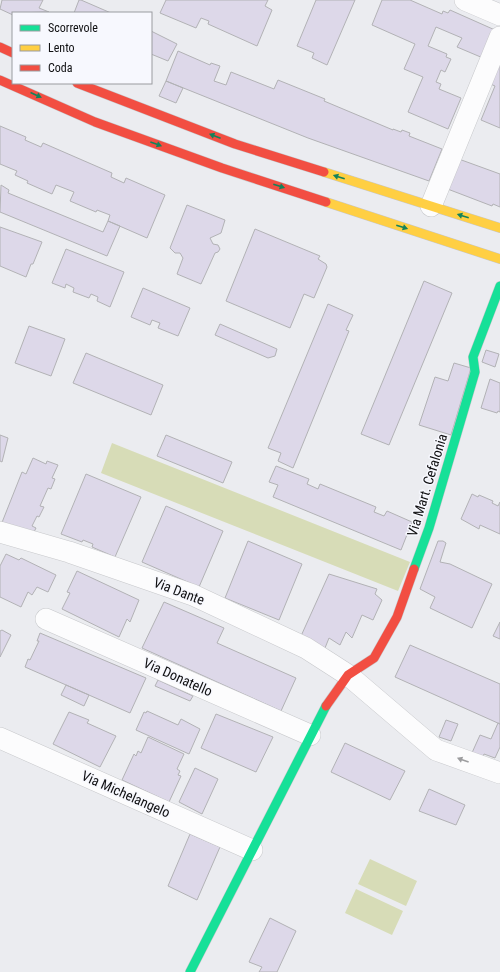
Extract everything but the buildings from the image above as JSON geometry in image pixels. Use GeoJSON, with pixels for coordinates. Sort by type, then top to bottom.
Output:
{"type":"FeatureCollection","features":[{"type":"Feature","properties":{"kind":"main road"},"geometry":{"type":"LineString","coordinates":[[0,47],[12,53]]}},
{"type":"Feature","properties":{"kind":"main road"},"geometry":{"type":"LineString","coordinates":[[0,80],[95,122],[184,154],[500,259]]}},
{"type":"Feature","properties":{"kind":"main road"},"geometry":{"type":"LineString","coordinates":[[80,84],[235,144],[500,228]]}},
{"type":"Feature","properties":{"kind":"main road","name":"Via Mart. Cefalonia"},"geometry":{"type":"LineString","coordinates":[[348,675],[374,658],[398,617],[429,528],[452,453],[475,372],[473,357],[500,286]]}},
{"type":"Feature","properties":{"kind":"main road"},"geometry":{"type":"LineString","coordinates":[[190,972],[321,713],[348,675]]}},
{"type":"Feature","properties":{"kind":"street"},"geometry":{"type":"LineString","coordinates":[[465,0],[500,15]]}},
{"type":"Feature","properties":{"kind":"street"},"geometry":{"type":"LineString","coordinates":[[431,206],[500,37]]}},
{"type":"Feature","properties":{"kind":"street","name":"Via Dante"},"geometry":{"type":"LineString","coordinates":[[0,532],[69,552],[192,595],[306,648],[348,675],[436,750],[500,773]]}},
{"type":"Feature","properties":{"kind":"street","name":"Via Donatello"},"geometry":{"type":"LineString","coordinates":[[46,619],[310,735]]}},
{"type":"Feature","properties":{"kind":"street","name":"Via Michelangelo"},"geometry":{"type":"LineString","coordinates":[[0,738],[252,850]]}},
{"type":"Feature","properties":{"kind":"green space"},"geometry":{"type":"Polygon","coordinates":[[[112,443],[410,562],[398,591],[101,473],[112,443]]]}},
{"type":"Feature","properties":{"kind":"green space"},"geometry":{"type":"Polygon","coordinates":[[[370,859],[417,881],[406,906],[358,884],[370,859]]]}},
{"type":"Feature","properties":{"kind":"green space"},"geometry":{"type":"Polygon","coordinates":[[[356,889],[403,911],[392,935],[345,913],[356,889]]]}},
{"type":"Feature","properties":{"kind":"traffic: fast"},"geometry":{"type":"LineString","coordinates":[[414,569],[429,528],[475,372],[473,357],[500,286]]}},
{"type":"Feature","properties":{"kind":"traffic: fast"},"geometry":{"type":"LineString","coordinates":[[190,972],[326,706]]}},
{"type":"Feature","properties":{"kind":"traffic: slow"},"geometry":{"type":"LineString","coordinates":[[324,172],[500,228]]}},
{"type":"Feature","properties":{"kind":"traffic: slow"},"geometry":{"type":"LineString","coordinates":[[326,202],[500,259]]}},
{"type":"Feature","properties":{"kind":"traffic: jam"},"geometry":{"type":"LineString","coordinates":[[0,47],[12,53]]}},
{"type":"Feature","properties":{"kind":"traffic: jam"},"geometry":{"type":"LineString","coordinates":[[0,80],[95,122],[222,168],[326,202]]}},
{"type":"Feature","properties":{"kind":"traffic: jam"},"geometry":{"type":"LineString","coordinates":[[80,84],[235,144],[324,172]]}},
{"type":"Feature","properties":{"kind":"traffic: jam"},"geometry":{"type":"LineString","coordinates":[[326,706],[348,675],[374,658],[397,617],[414,569]]}}]}
